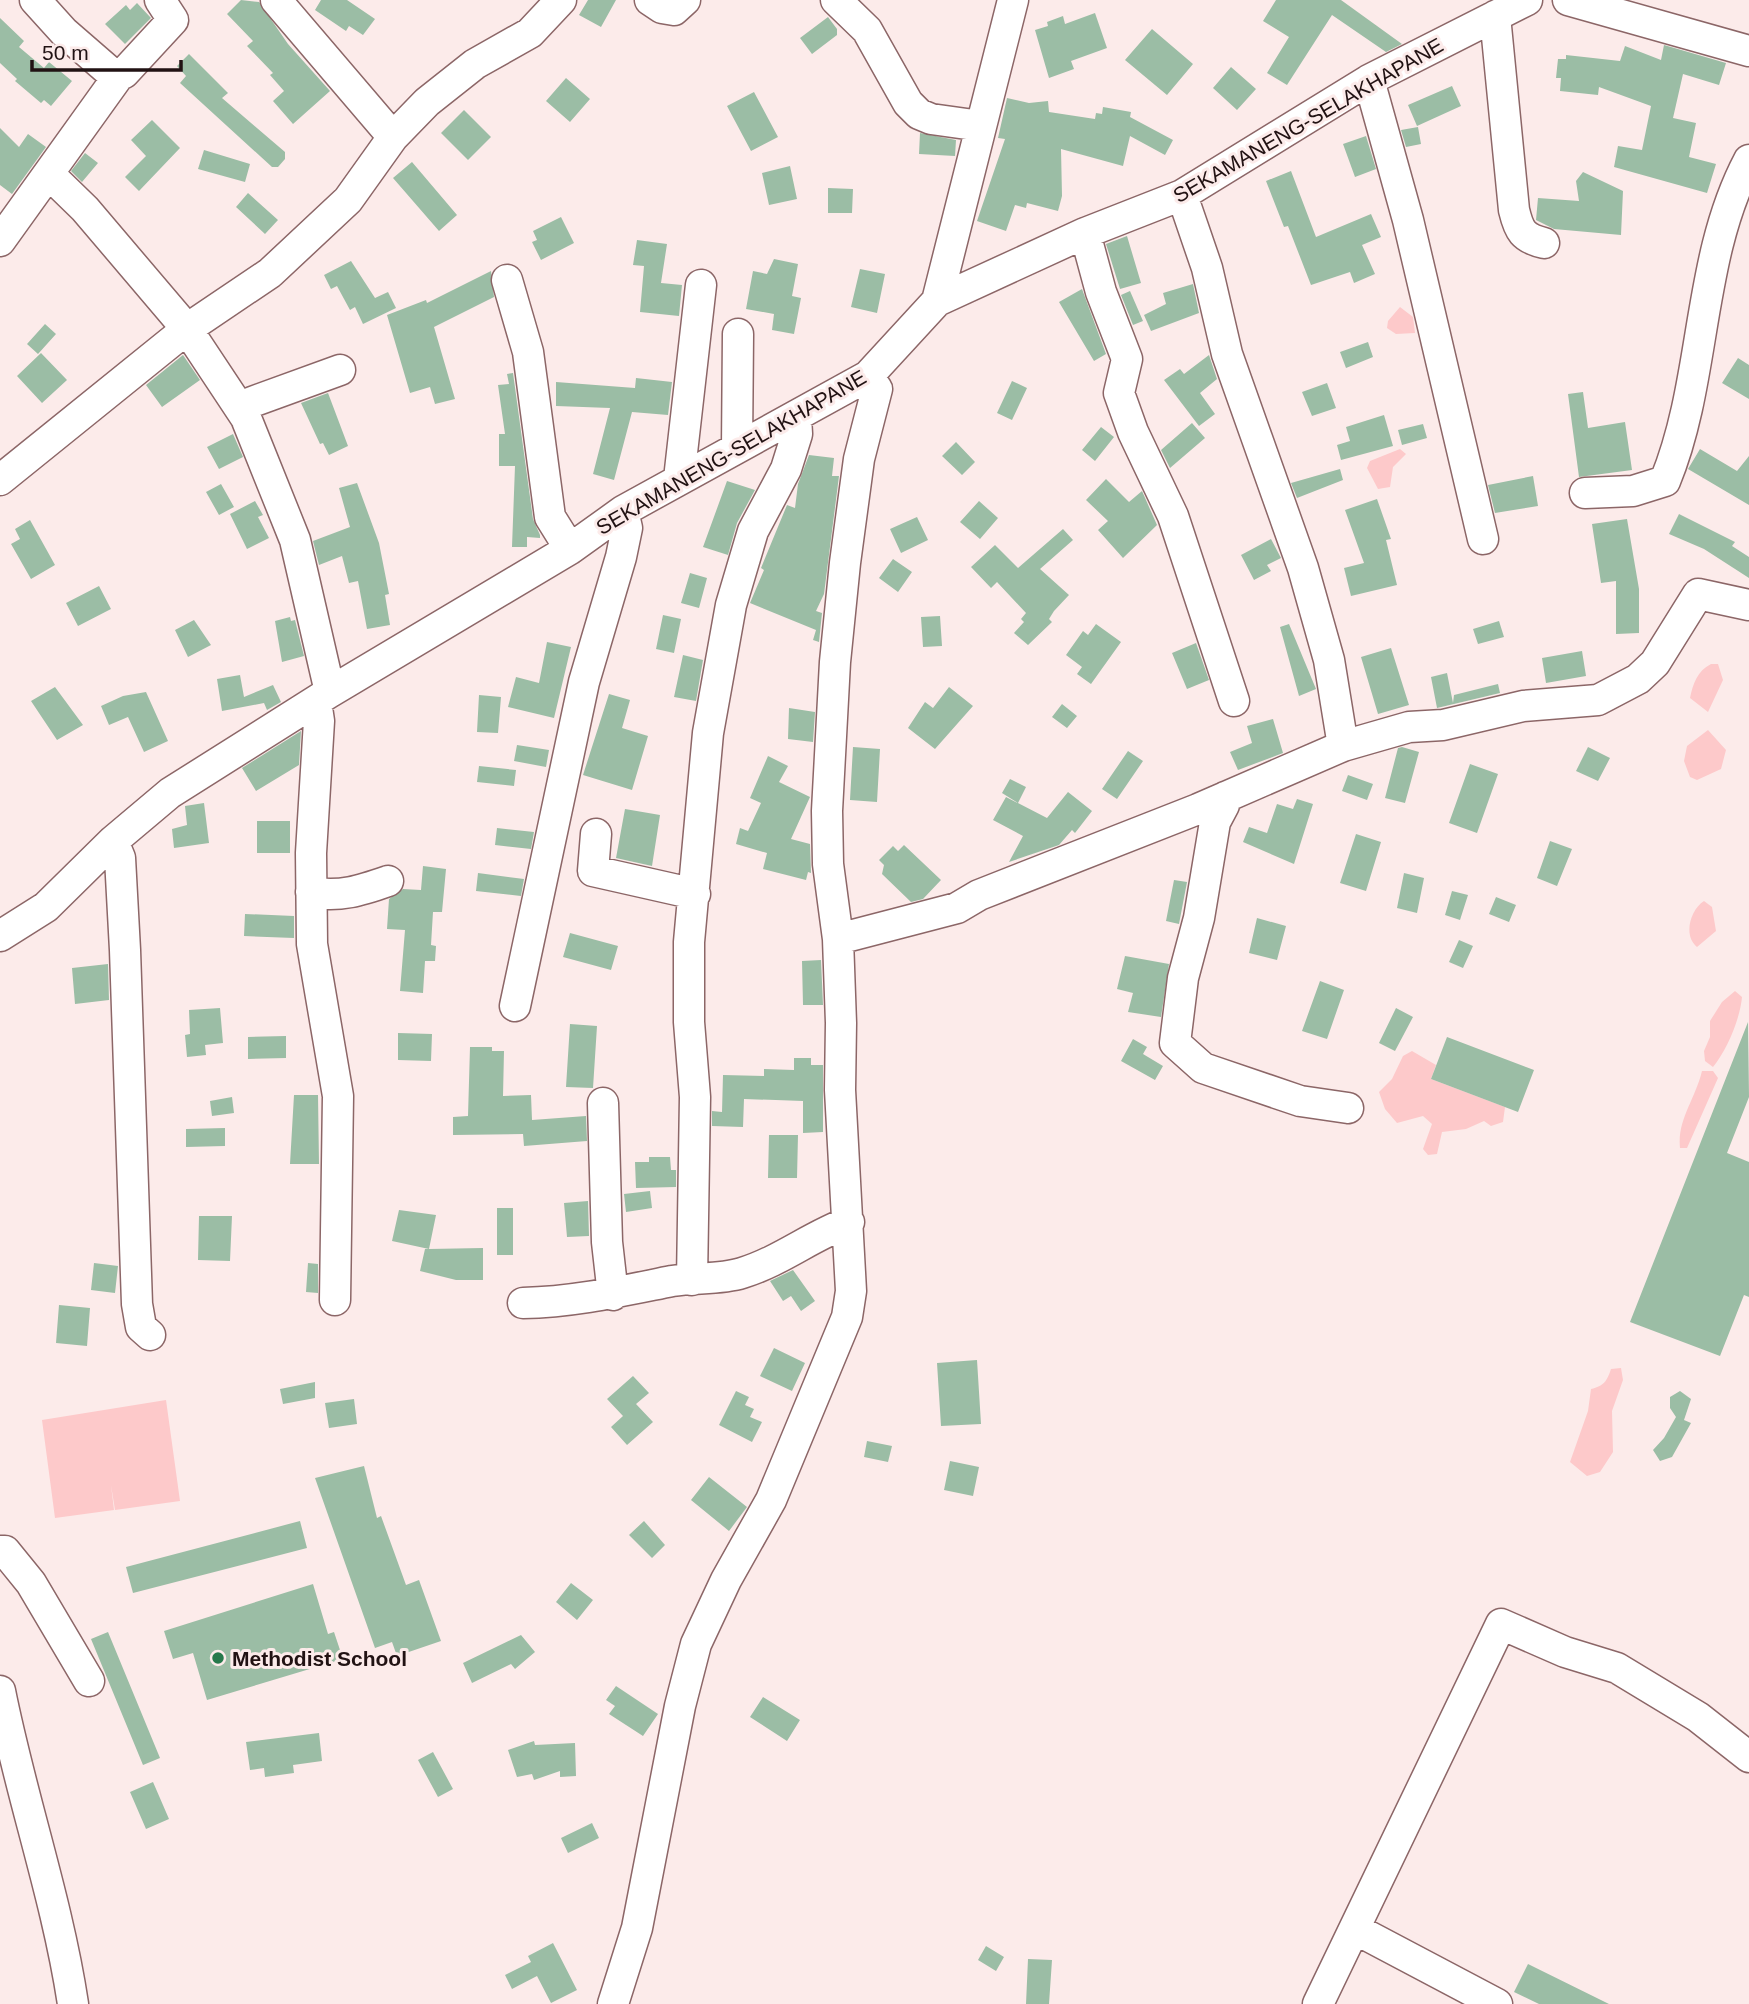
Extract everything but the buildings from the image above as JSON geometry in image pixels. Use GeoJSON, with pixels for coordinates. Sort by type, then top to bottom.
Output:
{"type":"FeatureCollection","features":[{"type":"Feature","properties":{"kind":"street"},"geometry":{"type":"LineString","coordinates":[[0,240],[116,84],[116,77],[64,32],[35,0]]}},
{"type":"Feature","properties":{"kind":"street"},"geometry":{"type":"LineString","coordinates":[[116,77],[124,73],[173,20],[160,0]]}},
{"type":"Feature","properties":{"kind":"street"},"geometry":{"type":"LineString","coordinates":[[276,0],[393,137]]}},
{"type":"Feature","properties":{"kind":"street"},"geometry":{"type":"LineString","coordinates":[[0,480],[187,329],[270,273],[348,200],[393,137],[427,102],[475,64],[530,33],[561,0]]}},
{"type":"Feature","properties":{"kind":"street"},"geometry":{"type":"LineString","coordinates":[[650,0],[662,8],[674,10],[685,0]]}},
{"type":"Feature","properties":{"kind":"street"},"geometry":{"type":"LineString","coordinates":[[836,0],[867,30],[908,103],[919,114],[931,119],[981,126]]}},
{"type":"Feature","properties":{"kind":"street"},"geometry":{"type":"LineString","coordinates":[[937,301],[1013,0]]}},
{"type":"Feature","properties":{"kind":"street"},"geometry":{"type":"LineString","coordinates":[[1568,0],[1690,32],[1749,51]]}},
{"type":"Feature","properties":{"kind":"street"},"geometry":{"type":"LineString","coordinates":[[1503,7],[1514,210],[1519,230],[1527,239],[1544,243]]}},
{"type":"Feature","properties":{"kind":"street","name":"SEKAMANENG-SELAKHAPANE"},"geometry":{"type":"LineString","coordinates":[[0,936],[46,907],[113,841],[170,793],[323,696],[570,549],[623,511],[868,376],[937,301],[1085,233],[1182,195],[1369,80],[1503,7]]}},
{"type":"Feature","properties":{"kind":"street"},"geometry":{"type":"LineString","coordinates":[[1369,80],[1408,220],[1483,539]]}},
{"type":"Feature","properties":{"kind":"street"},"geometry":{"type":"LineString","coordinates":[[1586,493],[1633,491],[1665,481],[1679,449],[1713,265],[1728,206],[1749,160]]}},
{"type":"Feature","properties":{"kind":"street"},"geometry":{"type":"LineString","coordinates":[[50,174],[85,209],[187,329],[241,410],[274,482],[295,540],[323,696],[311,853],[312,944],[338,1096],[335,1300]]}},
{"type":"Feature","properties":{"kind":"street"},"geometry":{"type":"LineString","coordinates":[[1182,195],[1208,268],[1227,354],[1303,568],[1329,660],[1343,746]]}},
{"type":"Feature","properties":{"kind":"street"},"geometry":{"type":"LineString","coordinates":[[1085,233],[1101,292],[1127,359],[1119,393],[1133,432],[1173,516],[1234,701]]}},
{"type":"Feature","properties":{"kind":"street"},"geometry":{"type":"LineString","coordinates":[[507,280],[528,352],[550,517],[570,549]]}},
{"type":"Feature","properties":{"kind":"street"},"geometry":{"type":"LineString","coordinates":[[679,479],[701,285]]}},
{"type":"Feature","properties":{"kind":"street"},"geometry":{"type":"LineString","coordinates":[[737,448],[738,334]]}},
{"type":"Feature","properties":{"kind":"street"},"geometry":{"type":"LineString","coordinates":[[241,410],[252,402],[340,370]]}},
{"type":"Feature","properties":{"kind":"street"},"geometry":{"type":"LineString","coordinates":[[614,2004],[637,1928],[680,1706],[695,1644],[726,1580],[771,1500],[847,1317],[851,1290],[849,1222],[843,1159],[838,939],[828,864],[827,811],[835,662],[845,563],[859,459],[877,389],[868,376]]}},
{"type":"Feature","properties":{"kind":"street"},"geometry":{"type":"LineString","coordinates":[[692,1280],[695,1097],[689,1022],[689,942],[708,733],[731,605],[753,531],[790,457],[797,434],[796,417]]}},
{"type":"Feature","properties":{"kind":"street"},"geometry":{"type":"LineString","coordinates":[[515,1006],[584,682],[621,558],[627,528],[623,511]]}},
{"type":"Feature","properties":{"kind":"street"},"geometry":{"type":"LineString","coordinates":[[838,939],[957,908],[979,895],[1225,797],[1343,746],[1409,727],[1443,725],[1523,706],[1598,700],[1638,679],[1655,663],[1698,594],[1749,605]]}},
{"type":"Feature","properties":{"kind":"street"},"geometry":{"type":"LineString","coordinates":[[1225,797],[1215,822],[1207,881],[1183,978],[1175,1043],[1203,1068],[1300,1101],[1348,1108]]}},
{"type":"Feature","properties":{"kind":"street"},"geometry":{"type":"LineString","coordinates":[[596,834],[593,870],[695,894]]}},
{"type":"Feature","properties":{"kind":"street"},"geometry":{"type":"LineString","coordinates":[[113,841],[120,858],[124,923],[138,1304],[141,1327],[150,1335]]}},
{"type":"Feature","properties":{"kind":"street"},"geometry":{"type":"LineString","coordinates":[[311,892],[326,895],[357,892],[388,881]]}},
{"type":"Feature","properties":{"kind":"street"},"geometry":{"type":"LineString","coordinates":[[603,1103],[607,1253],[612,1295]]}},
{"type":"Feature","properties":{"kind":"street"},"geometry":{"type":"LineString","coordinates":[[523,1303],[612,1295],[675,1280],[741,1273],[790,1254],[822,1231],[849,1222]]}},
{"type":"Feature","properties":{"kind":"street"},"geometry":{"type":"LineString","coordinates":[[0,1551],[5,1550],[31,1583],[89,1681]]}},
{"type":"Feature","properties":{"kind":"street"},"geometry":{"type":"LineString","coordinates":[[1318,2004],[1501,1624],[1565,1652],[1617,1668],[1698,1717],[1749,1757]]}},
{"type":"Feature","properties":{"kind":"street"},"geometry":{"type":"LineString","coordinates":[[0,1691],[12,1751],[62,1939],[73,2004]]}},
{"type":"Feature","properties":{"kind":"street"},"geometry":{"type":"LineString","coordinates":[[1355,1929],[1497,2004]]}},
{"type":"Feature","properties":{"kind":"shaded area"},"geometry":{"type":"Polygon","coordinates":[[[1400,307],[1413,317],[1415,333],[1396,334],[1387,328],[1388,321],[1400,307]]]}},
{"type":"Feature","properties":{"kind":"shaded area"},"geometry":{"type":"Polygon","coordinates":[[[1400,449],[1406,454],[1393,467],[1390,487],[1378,489],[1367,468],[1370,461],[1400,449]]]}},
{"type":"Feature","properties":{"kind":"shaded area"},"geometry":{"type":"Polygon","coordinates":[[[1711,664],[1718,664],[1723,680],[1708,712],[1690,698],[1696,678],[1711,664]]]}},
{"type":"Feature","properties":{"kind":"shaded area"},"geometry":{"type":"Polygon","coordinates":[[[1708,730],[1726,750],[1721,769],[1697,780],[1690,777],[1684,761],[1687,746],[1708,730]]]}},
{"type":"Feature","properties":{"kind":"shaded area"},"geometry":{"type":"Polygon","coordinates":[[[1704,901],[1712,907],[1716,931],[1697,947],[1690,936],[1690,923],[1695,910],[1704,901]]]}},
{"type":"Feature","properties":{"kind":"shaded area"},"geometry":{"type":"Polygon","coordinates":[[[1735,991],[1742,997],[1739,1015],[1728,1043],[1713,1067],[1705,1061],[1704,1051],[1710,1037],[1710,1021],[1722,1002],[1735,991]]]}},
{"type":"Feature","properties":{"kind":"shaded area"},"geometry":{"type":"Polygon","coordinates":[[[1412,1051],[1436,1065],[1431,1079],[1505,1107],[1503,1122],[1491,1126],[1484,1121],[1466,1129],[1442,1132],[1437,1154],[1428,1155],[1423,1149],[1432,1124],[1423,1116],[1397,1123],[1385,1109],[1379,1092],[1392,1079],[1403,1056],[1412,1051]]]}},
{"type":"Feature","properties":{"kind":"shaded area"},"geometry":{"type":"Polygon","coordinates":[[[1702,1071],[1713,1071],[1718,1078],[1687,1148],[1680,1148],[1681,1128],[1702,1071]]]}},
{"type":"Feature","properties":{"kind":"shaded area"},"geometry":{"type":"Polygon","coordinates":[[[1621,1368],[1623,1380],[1612,1411],[1613,1452],[1600,1472],[1587,1476],[1570,1462],[1588,1411],[1591,1389],[1604,1382],[1611,1369],[1621,1368]]]}},
{"type":"Feature","properties":{"kind":"shaded area"},"geometry":{"type":"Polygon","coordinates":[[[166,1400],[180,1501],[115,1510],[111,1485],[114,1510],[55,1518],[42,1420],[166,1400]]]}},
{"type":"Feature","properties":{"kind":"place","name":"Methodist School"},"geometry":{"type":"Point","coordinates":[218,1658]}}]}
